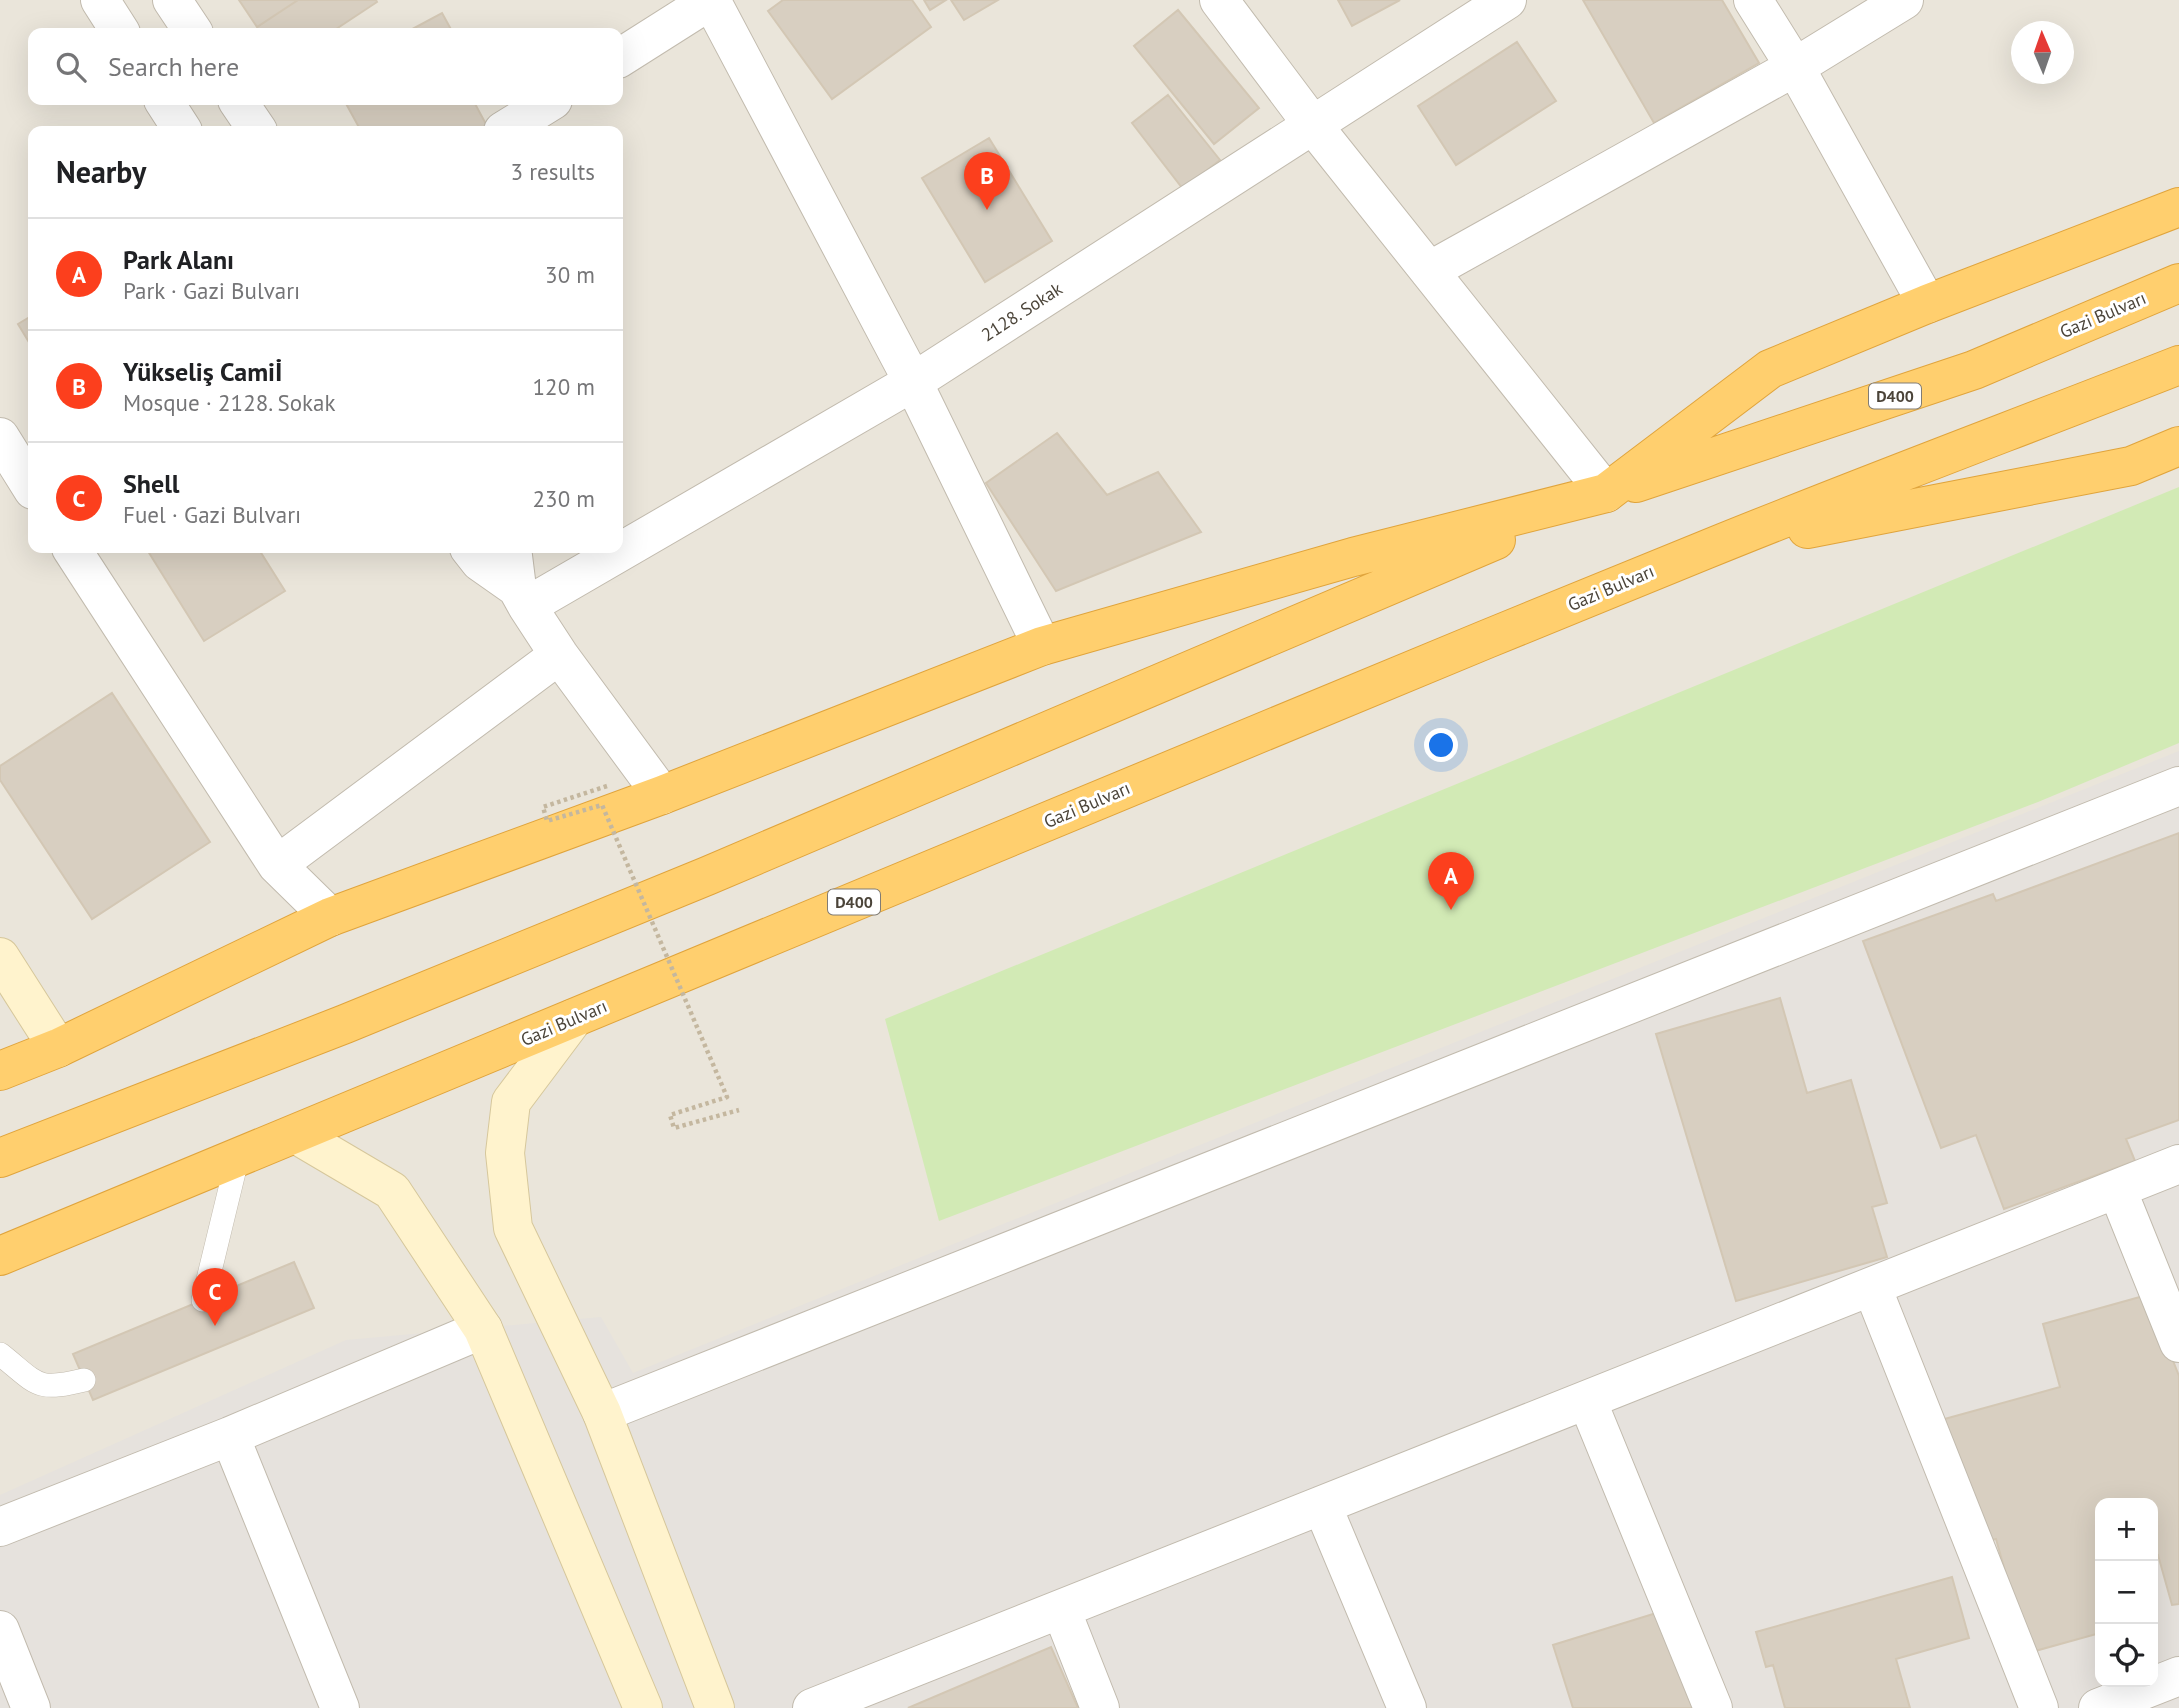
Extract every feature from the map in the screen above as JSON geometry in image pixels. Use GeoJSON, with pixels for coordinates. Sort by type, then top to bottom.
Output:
{"type":"FeatureCollection","features":[{"type":"Feature","properties":{"kind":"highway"},"geometry":{"type":"LineString","coordinates":[[0,1071],[58,1048],[330,918],[662,795],[1042,646],[1353,556],[1606,493],[1770,369],[1927,304],[2179,207]]}},
{"type":"Feature","properties":{"kind":"highway","name":"Gazi Bulvarı"},"geometry":{"type":"LineString","coordinates":[[0,1158],[345,1024],[708,876],[1606,493],[1974,370],[2179,283]]}},
{"type":"Feature","properties":{"kind":"highway","name":"Gazi Bulvarı"},"geometry":{"type":"LineString","coordinates":[[0,1256],[1709,548],[2179,365]]}},
{"type":"Feature","properties":{"kind":"highway"},"geometry":{"type":"LineString","coordinates":[[1709,548],[2131,466],[2179,446]]}},
{"type":"Feature","properties":{"kind":"street"},"geometry":{"type":"LineString","coordinates":[[100,0],[118,28]]}},
{"type":"Feature","properties":{"kind":"street"},"geometry":{"type":"LineString","coordinates":[[172,0],[191,28]]}},
{"type":"Feature","properties":{"kind":"street"},"geometry":{"type":"LineString","coordinates":[[623,56],[711,0],[913,382],[1042,646]]}},
{"type":"Feature","properties":{"kind":"street"},"geometry":{"type":"LineString","coordinates":[[1219,0],[1312,124],[1606,493]]}},
{"type":"Feature","properties":{"kind":"street","name":"2128. Sokak"},"geometry":{"type":"LineString","coordinates":[[623,541],[913,382],[1507,0]]}},
{"type":"Feature","properties":{"kind":"street"},"geometry":{"type":"LineString","coordinates":[[1754,0],[1795,67],[1927,304]]}},
{"type":"Feature","properties":{"kind":"street"},"geometry":{"type":"LineString","coordinates":[[1429,271],[1795,67],[1904,0]]}},
{"type":"Feature","properties":{"kind":"street"},"geometry":{"type":"LineString","coordinates":[[166,105],[180,126]]}},
{"type":"Feature","properties":{"kind":"street"},"geometry":{"type":"LineString","coordinates":[[240,105],[255,126]]}},
{"type":"Feature","properties":{"kind":"street"},"geometry":{"type":"LineString","coordinates":[[511,126],[545,105]]}},
{"type":"Feature","properties":{"kind":"street"},"geometry":{"type":"LineString","coordinates":[[15,444],[28,477]]}},
{"type":"Feature","properties":{"kind":"street"},"geometry":{"type":"LineString","coordinates":[[74,553],[276,865],[330,918]]}},
{"type":"Feature","properties":{"kind":"street"},"geometry":{"type":"LineString","coordinates":[[473,553],[522,597],[559,654],[662,795]]}},
{"type":"Feature","properties":{"kind":"street"},"geometry":{"type":"LineString","coordinates":[[513,553],[522,597]]}},
{"type":"Feature","properties":{"kind":"street","name":"2128. Sokak"},"geometry":{"type":"LineString","coordinates":[[522,597],[602,553]]}},
{"type":"Feature","properties":{"kind":"street"},"geometry":{"type":"LineString","coordinates":[[276,865],[559,654]]}},
{"type":"Feature","properties":{"kind":"street"},"geometry":{"type":"LineString","coordinates":[[602,1413],[2179,786]]}},
{"type":"Feature","properties":{"kind":"street"},"geometry":{"type":"LineString","coordinates":[[0,957],[58,1048]]}},
{"type":"Feature","properties":{"kind":"street"},"geometry":{"type":"LineString","coordinates":[[574,1018],[511,1102],[505,1153],[513,1228],[602,1413],[715,1708]]}},
{"type":"Feature","properties":{"kind":"street"},"geometry":{"type":"LineString","coordinates":[[297,1135],[392,1191],[483,1329],[643,1708]]}},
{"type":"Feature","properties":{"kind":"street"},"geometry":{"type":"LineString","coordinates":[[812,1708],[2179,1164]]}},
{"type":"Feature","properties":{"kind":"street"},"geometry":{"type":"LineString","coordinates":[[2117,1189],[2179,1343]]}},
{"type":"Feature","properties":{"kind":"street"},"geometry":{"type":"LineString","coordinates":[[1872,1287],[2039,1708]]}},
{"type":"Feature","properties":{"kind":"street"},"geometry":{"type":"LineString","coordinates":[[0,1527],[230,1436],[483,1329]]}},
{"type":"Feature","properties":{"kind":"street"},"geometry":{"type":"LineString","coordinates":[[1587,1400],[1713,1708]]}},
{"type":"Feature","properties":{"kind":"street"},"geometry":{"type":"LineString","coordinates":[[230,1436],[340,1708]]}},
{"type":"Feature","properties":{"kind":"street"},"geometry":{"type":"LineString","coordinates":[[1322,1505],[1407,1708]]}},
{"type":"Feature","properties":{"kind":"street"},"geometry":{"type":"LineString","coordinates":[[1061,1609],[1100,1708]]}},
{"type":"Feature","properties":{"kind":"street"},"geometry":{"type":"LineString","coordinates":[[0,1630],[31,1708]]}},
{"type":"Feature","properties":{"kind":"street"},"geometry":{"type":"LineString","coordinates":[[2098,1708],[2179,1676]]}},
{"type":"Feature","properties":{"kind":"lane"},"geometry":{"type":"LineString","coordinates":[[203,1300],[237,1160]]}},
{"type":"Feature","properties":{"kind":"lane"},"geometry":{"type":"LineString","coordinates":[[0,1354],[39,1385],[54,1387],[84,1380]]}},
{"type":"Feature","properties":{"kind":"path"},"geometry":{"type":"LineString","coordinates":[[607,786],[542,807],[547,821],[601,805],[727,1097],[670,1115],[674,1128],[739,1110]]}},
{"type":"Feature","properties":{"kind":"shaded area"},"geometry":{"type":"Polygon","coordinates":[[[0,0],[2179,0],[2179,1708],[0,1708],[0,0]]]}},
{"type":"Feature","properties":{"kind":"shaded area"},"geometry":{"type":"Polygon","coordinates":[[[2179,751],[2179,1708],[0,1708],[0,1495],[346,1340],[601,1317],[633,1373],[2179,751]]]}},
{"type":"Feature","properties":{"kind":"green space"},"geometry":{"type":"Polygon","coordinates":[[[2179,487],[2179,743],[2038,802],[939,1221],[885,1019],[2179,487]]]}},
{"type":"Feature","properties":{"kind":"building"},"geometry":{"type":"Polygon","coordinates":[[[239,0],[298,0],[257,27],[239,0]]]}},
{"type":"Feature","properties":{"kind":"building"},"geometry":{"type":"Polygon","coordinates":[[[298,0],[377,2],[338,28],[257,27],[298,0]]]}},
{"type":"Feature","properties":{"kind":"building"},"geometry":{"type":"Polygon","coordinates":[[[783,0],[912,0],[931,27],[832,99],[768,11],[783,0]]]}},
{"type":"Feature","properties":{"kind":"building"},"geometry":{"type":"Polygon","coordinates":[[[924,0],[946,0],[930,10],[924,0]]]}},
{"type":"Feature","properties":{"kind":"building"},"geometry":{"type":"Polygon","coordinates":[[[951,0],[998,0],[964,20],[951,0]]]}},
{"type":"Feature","properties":{"kind":"building"},"geometry":{"type":"Polygon","coordinates":[[[1338,0],[1400,0],[1352,26],[1338,0]]]}},
{"type":"Feature","properties":{"kind":"building"},"geometry":{"type":"Polygon","coordinates":[[[1583,0],[1722,0],[1759,63],[1654,123],[1583,0]]]}},
{"type":"Feature","properties":{"kind":"building"},"geometry":{"type":"Polygon","coordinates":[[[1178,10],[1259,108],[1214,144],[1134,46],[1178,10]]]}},
{"type":"Feature","properties":{"kind":"building"},"geometry":{"type":"Polygon","coordinates":[[[442,13],[450,28],[414,28],[442,13]]]}},
{"type":"Feature","properties":{"kind":"building"},"geometry":{"type":"Polygon","coordinates":[[[1517,42],[1556,101],[1456,165],[1418,106],[1517,42]]]}},
{"type":"Feature","properties":{"kind":"building"},"geometry":{"type":"Polygon","coordinates":[[[1168,95],[1220,160],[1183,189],[1132,123],[1168,95]]]}},
{"type":"Feature","properties":{"kind":"building"},"geometry":{"type":"Polygon","coordinates":[[[347,105],[476,105],[487,126],[358,126],[347,105]]]}},
{"type":"Feature","properties":{"kind":"building"},"geometry":{"type":"Polygon","coordinates":[[[989,138],[1052,241],[985,282],[922,178],[989,138]]]}},
{"type":"Feature","properties":{"kind":"building"},"geometry":{"type":"Polygon","coordinates":[[[28,318],[28,341],[18,324],[28,318]]]}},
{"type":"Feature","properties":{"kind":"building"},"geometry":{"type":"Polygon","coordinates":[[[1057,433],[1107,495],[1158,472],[1201,532],[1056,591],[986,483],[1057,433]]]}},
{"type":"Feature","properties":{"kind":"building"},"geometry":{"type":"Polygon","coordinates":[[[149,553],[261,553],[285,591],[204,641],[149,553]]]}},
{"type":"Feature","properties":{"kind":"building"},"geometry":{"type":"Polygon","coordinates":[[[112,693],[210,842],[92,919],[0,780],[0,766],[112,693]]]}},
{"type":"Feature","properties":{"kind":"building"},"geometry":{"type":"Polygon","coordinates":[[[2179,833],[2179,1120],[2126,1139],[2135,1161],[2004,1209],[1976,1135],[1941,1148],[1863,941],[1993,894],[1996,901],[2179,833]]]}},
{"type":"Feature","properties":{"kind":"building"},"geometry":{"type":"Polygon","coordinates":[[[1780,998],[1807,1093],[1851,1080],[1887,1203],[1872,1207],[1887,1257],[1736,1301],[1656,1034],[1780,998]]]}},
{"type":"Feature","properties":{"kind":"building"},"geometry":{"type":"Polygon","coordinates":[[[294,1262],[314,1308],[93,1400],[73,1354],[294,1262]]]}},
{"type":"Feature","properties":{"kind":"building"},"geometry":{"type":"Polygon","coordinates":[[[2147,1295],[2179,1376],[2179,1604],[2172,1605],[2158,1555],[2158,1498],[2095,1498],[2095,1634],[2028,1653],[1996,1539],[1976,1544],[1941,1420],[2060,1387],[2043,1324],[2147,1295]]]}},
{"type":"Feature","properties":{"kind":"building"},"geometry":{"type":"Polygon","coordinates":[[[1952,1577],[1969,1638],[1896,1659],[1910,1708],[1785,1708],[1773,1665],[1766,1667],[1756,1632],[1952,1577]]]}},
{"type":"Feature","properties":{"kind":"building"},"geometry":{"type":"Polygon","coordinates":[[[1666,1610],[1700,1708],[1573,1708],[1553,1645],[1666,1610]]]}},
{"type":"Feature","properties":{"kind":"building"},"geometry":{"type":"Polygon","coordinates":[[[1051,1647],[1078,1708],[908,1708],[1051,1647]]]}},
{"type":"Feature","properties":{"kind":"place","name":"Yükseliş Camiİ"},"geometry":{"type":"Point","coordinates":[987,210]}},
{"type":"Feature","properties":{"kind":"place","name":"Park Alanı"},"geometry":{"type":"Point","coordinates":[1451,910]}},
{"type":"Feature","properties":{"kind":"place","name":"Shell"},"geometry":{"type":"Point","coordinates":[215,1326]}}]}
